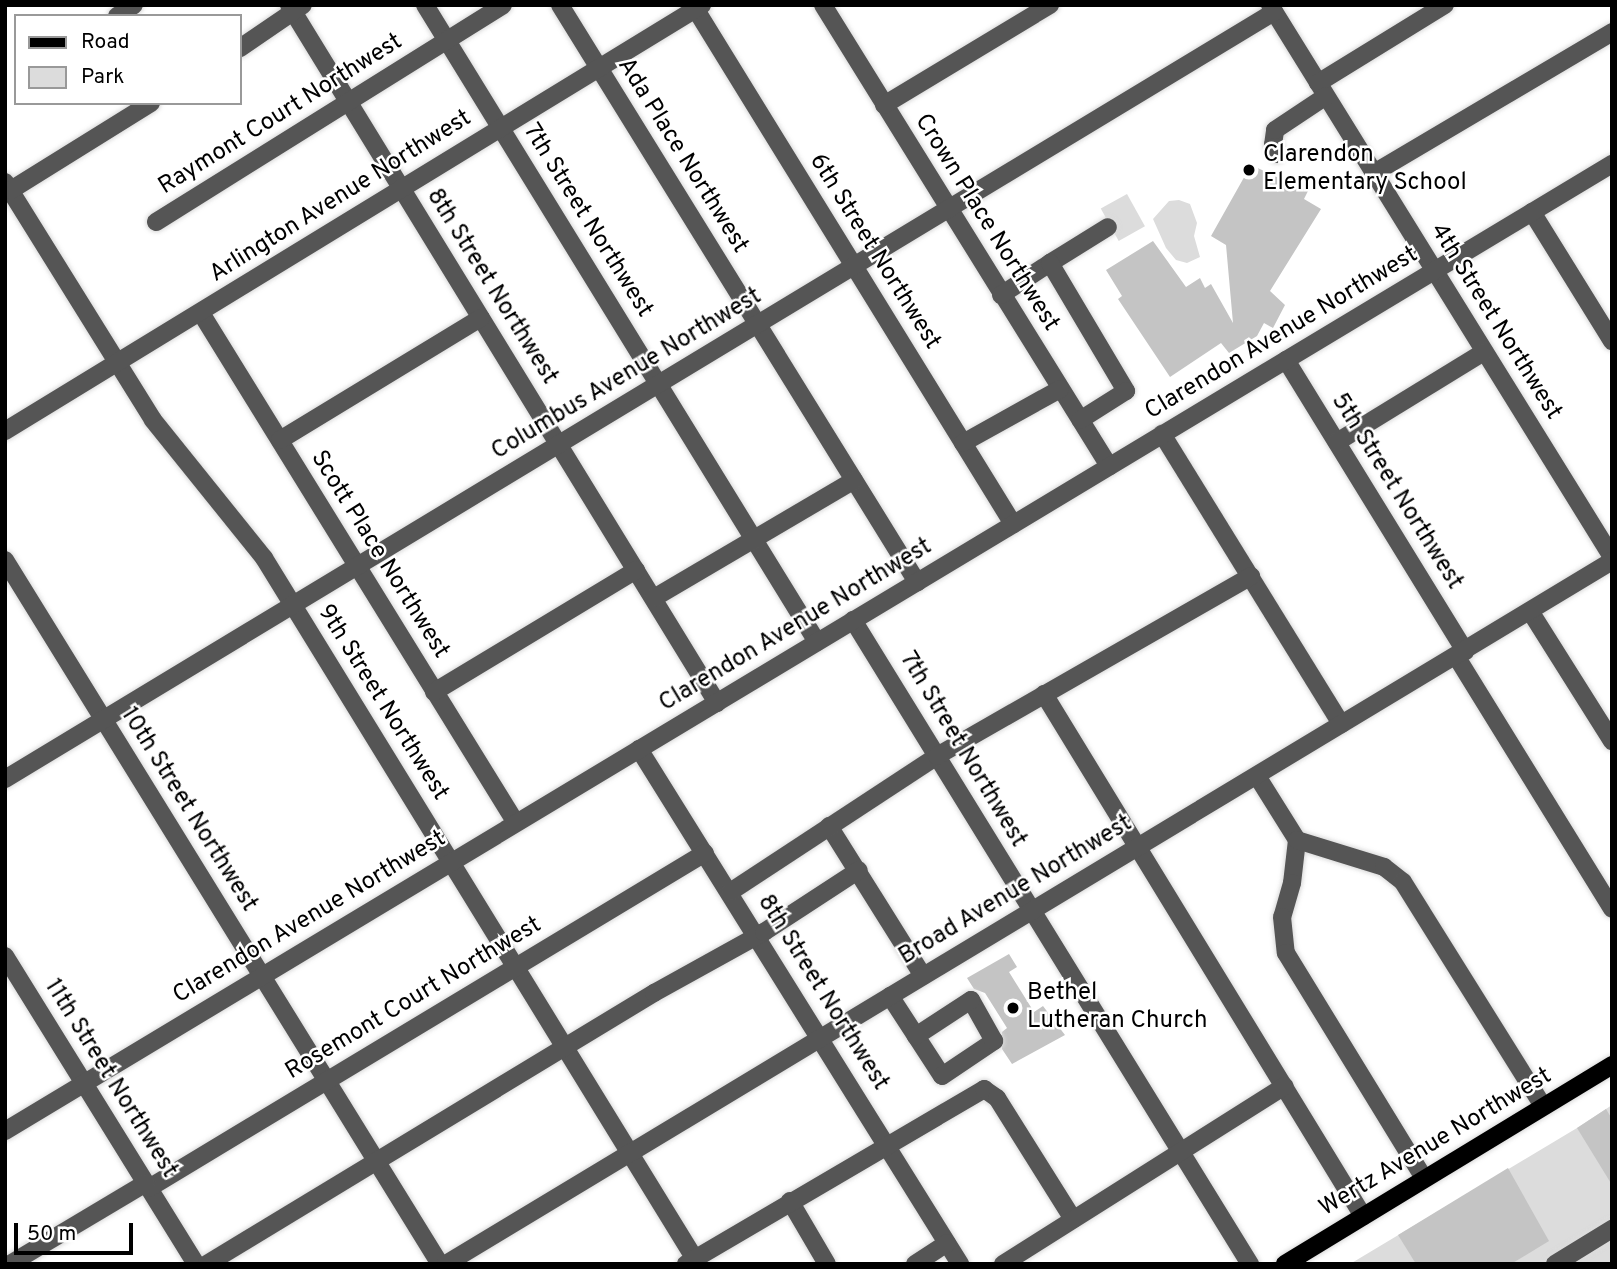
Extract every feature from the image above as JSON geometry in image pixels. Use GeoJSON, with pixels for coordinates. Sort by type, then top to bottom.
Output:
{"type":"FeatureCollection","features":[{"type":"Feature","properties":{"kind":"main road","name":"Wertz Avenue Northwest"},"geometry":{"type":"LineString","coordinates":[[1292,1262],[1424,1178],[1612,1065]]}},
{"type":"Feature","properties":{"kind":"street","name":"7th Street Northwest"},"geometry":{"type":"LineString","coordinates":[[425,5],[817,642]]}},
{"type":"Feature","properties":{"kind":"street","name":"Raymont Court Northwest"},"geometry":{"type":"LineString","coordinates":[[156,222],[503,5]]}},
{"type":"Feature","properties":{"kind":"street","name":"Ada Place Northwest"},"geometry":{"type":"LineString","coordinates":[[560,5],[917,582]]}},
{"type":"Feature","properties":{"kind":"street","name":"Crown Place Northwest"},"geometry":{"type":"LineString","coordinates":[[823,5],[1001,295],[1110,466]]}},
{"type":"Feature","properties":{"kind":"street"},"geometry":{"type":"LineString","coordinates":[[884,105],[1050,5]]}},
{"type":"Feature","properties":{"kind":"street"},"geometry":{"type":"LineString","coordinates":[[1277,155],[1272,145],[1275,130],[1322,89],[1445,5]]}},
{"type":"Feature","properties":{"kind":"street"},"geometry":{"type":"LineString","coordinates":[[242,47],[295,7]]}},
{"type":"Feature","properties":{"kind":"street","name":"8th Street Northwest"},"geometry":{"type":"LineString","coordinates":[[295,7],[349,102],[717,703]]}},
{"type":"Feature","properties":{"kind":"street","name":"Arlington Avenue Northwest"},"geometry":{"type":"LineString","coordinates":[[5,431],[697,7]]}},
{"type":"Feature","properties":{"kind":"street","name":"6th Street Northwest"},"geometry":{"type":"LineString","coordinates":[[697,7],[1013,524]]}},
{"type":"Feature","properties":{"kind":"street","name":"4th Street Northwest"},"geometry":{"type":"LineString","coordinates":[[1272,9],[1612,559]]}},
{"type":"Feature","properties":{"kind":"street","name":"Columbus Avenue Northwest"},"geometry":{"type":"LineString","coordinates":[[5,779],[949,210],[1272,9]]}},
{"type":"Feature","properties":{"kind":"street"},"geometry":{"type":"LineString","coordinates":[[1374,173],[1612,32]]}},
{"type":"Feature","properties":{"kind":"street"},"geometry":{"type":"LineString","coordinates":[[8,186],[148,105]]}},
{"type":"Feature","properties":{"kind":"street","name":"Clarendon Avenue Northwest"},"geometry":{"type":"LineString","coordinates":[[5,1131],[1612,164]]}},
{"type":"Feature","properties":{"kind":"street","name":"9th Street Northwest"},"geometry":{"type":"LineString","coordinates":[[8,186],[153,420],[264,558],[631,1152],[693,1262]]}},
{"type":"Feature","properties":{"kind":"street"},"geometry":{"type":"LineString","coordinates":[[1532,212],[1612,341]]}},
{"type":"Feature","properties":{"kind":"street"},"geometry":{"type":"LineString","coordinates":[[1001,295],[1108,227]]}},
{"type":"Feature","properties":{"kind":"street"},"geometry":{"type":"LineString","coordinates":[[1050,263],[1126,391],[1080,420]]}},
{"type":"Feature","properties":{"kind":"street","name":"Scott Place Northwest"},"geometry":{"type":"LineString","coordinates":[[201,313],[516,823]]}},
{"type":"Feature","properties":{"kind":"street"},"geometry":{"type":"LineString","coordinates":[[280,440],[481,318]]}},
{"type":"Feature","properties":{"kind":"street"},"geometry":{"type":"LineString","coordinates":[[1337,442],[1485,352]]}},
{"type":"Feature","properties":{"kind":"street","name":"5th Street Northwest"},"geometry":{"type":"LineString","coordinates":[[1286,360],[1612,909]]}},
{"type":"Feature","properties":{"kind":"street"},"geometry":{"type":"LineString","coordinates":[[963,443],[1060,389]]}},
{"type":"Feature","properties":{"kind":"street"},"geometry":{"type":"LineString","coordinates":[[1162,434],[1341,724]]}},
{"type":"Feature","properties":{"kind":"street"},"geometry":{"type":"LineString","coordinates":[[654,598],[854,480]]}},
{"type":"Feature","properties":{"kind":"street","name":"Broad Avenue Northwest"},"geometry":{"type":"LineString","coordinates":[[446,1264],[1612,559]]}},
{"type":"Feature","properties":{"kind":"street","name":"10th Street Northwest"},"geometry":{"type":"LineString","coordinates":[[5,560],[440,1264]]}},
{"type":"Feature","properties":{"kind":"street"},"geometry":{"type":"LineString","coordinates":[[435,692],[636,570]]}},
{"type":"Feature","properties":{"kind":"street"},"geometry":{"type":"LineString","coordinates":[[730,892],[937,756],[1251,576]]}},
{"type":"Feature","properties":{"kind":"street"},"geometry":{"type":"LineString","coordinates":[[1530,611],[1612,741]]}},
{"type":"Feature","properties":{"kind":"street","name":"7th Street Northwest"},"geometry":{"type":"LineString","coordinates":[[853,620],[1250,1264]]}},
{"type":"Feature","properties":{"kind":"street"},"geometry":{"type":"LineString","coordinates":[[1044,694],[1363,1216]]}},
{"type":"Feature","properties":{"kind":"street","name":"8th Street Northwest"},"geometry":{"type":"LineString","coordinates":[[639,749],[757,934],[960,1264]]}},
{"type":"Feature","properties":{"kind":"street"},"geometry":{"type":"LineString","coordinates":[[1257,776],[1297,840],[1292,883],[1282,916],[1286,953],[1424,1178]]}},
{"type":"Feature","properties":{"kind":"street"},"geometry":{"type":"LineString","coordinates":[[829,826],[923,976]]}},
{"type":"Feature","properties":{"kind":"street"},"geometry":{"type":"LineString","coordinates":[[1297,840],[1384,867],[1403,882],[1543,1106]]}},
{"type":"Feature","properties":{"kind":"street","name":"Rosemont Court Northwest"},"geometry":{"type":"LineString","coordinates":[[10,1264],[326,1081],[705,853]]}},
{"type":"Feature","properties":{"kind":"street"},"geometry":{"type":"LineString","coordinates":[[207,1264],[859,870]]}},
{"type":"Feature","properties":{"kind":"street","name":"11th Street Northwest"},"geometry":{"type":"LineString","coordinates":[[5,956],[196,1264]]}},
{"type":"Feature","properties":{"kind":"street"},"geometry":{"type":"LineString","coordinates":[[890,996],[916,1036],[942,1076],[994,1041],[971,1000],[916,1036]]}},
{"type":"Feature","properties":{"kind":"street"},"geometry":{"type":"LineString","coordinates":[[1003,1264],[1285,1086]]}},
{"type":"Feature","properties":{"kind":"street"},"geometry":{"type":"LineString","coordinates":[[693,1262],[790,1201],[974,1093],[988,1090],[1073,1219]]}},
{"type":"Feature","properties":{"kind":"street"},"geometry":{"type":"LineString","coordinates":[[790,1201],[827,1264]]}},
{"type":"Feature","properties":{"kind":"street"},"geometry":{"type":"LineString","coordinates":[[1555,1264],[1612,1229]]}},
{"type":"Feature","properties":{"kind":"street"},"geometry":{"type":"LineString","coordinates":[[915,1264],[947,1243]]}},
{"type":"Feature","properties":{"kind":"green space"},"geometry":{"type":"Polygon","coordinates":[[[1127,194],[1145,226],[1119,241],[1101,209],[1127,194]]]}},
{"type":"Feature","properties":{"kind":"green space"},"geometry":{"type":"Polygon","coordinates":[[[1179,200],[1190,204],[1197,223],[1194,236],[1200,257],[1187,263],[1176,260],[1166,248],[1153,219],[1169,201],[1179,200]]]}},
{"type":"Feature","properties":{"kind":"green space"},"geometry":{"type":"Polygon","coordinates":[[[1612,1105],[1612,1264],[1350,1264],[1577,1128],[1612,1105]]]}},
{"type":"Feature","properties":{"kind":"building"},"geometry":{"type":"Polygon","coordinates":[[[1251,165],[1308,191],[1304,199],[1321,209],[1270,291],[1285,305],[1273,328],[1264,323],[1257,336],[1229,353],[1221,343],[1170,377],[1118,299],[1122,296],[1106,270],[1153,241],[1186,287],[1200,278],[1205,288],[1211,284],[1233,323],[1226,245],[1211,236],[1251,165]]]}},
{"type":"Feature","properties":{"kind":"building","name":"Bethel Lutheran Church"},"geometry":{"type":"Polygon","coordinates":[[[1009,954],[1017,967],[1009,972],[1034,1012],[1043,1006],[1065,1035],[1012,1064],[1002,1049],[1002,1032],[1007,1028],[985,993],[974,989],[967,978],[1009,954]]]}},
{"type":"Feature","properties":{"kind":"building"},"geometry":{"type":"Polygon","coordinates":[[[1606,1109],[1612,1119],[1612,1185],[1577,1128],[1606,1109]]]}},
{"type":"Feature","properties":{"kind":"building"},"geometry":{"type":"Polygon","coordinates":[[[1508,1168],[1549,1241],[1511,1264],[1416,1264],[1398,1235],[1508,1168]]]}},
{"type":"Feature","properties":{"kind":"place","name":"Clarendon Elementary School"},"geometry":{"type":"Point","coordinates":[1249,170]}},
{"type":"Feature","properties":{"kind":"place","name":"Bethel Lutheran Church"},"geometry":{"type":"Point","coordinates":[1013,1008]}}]}
